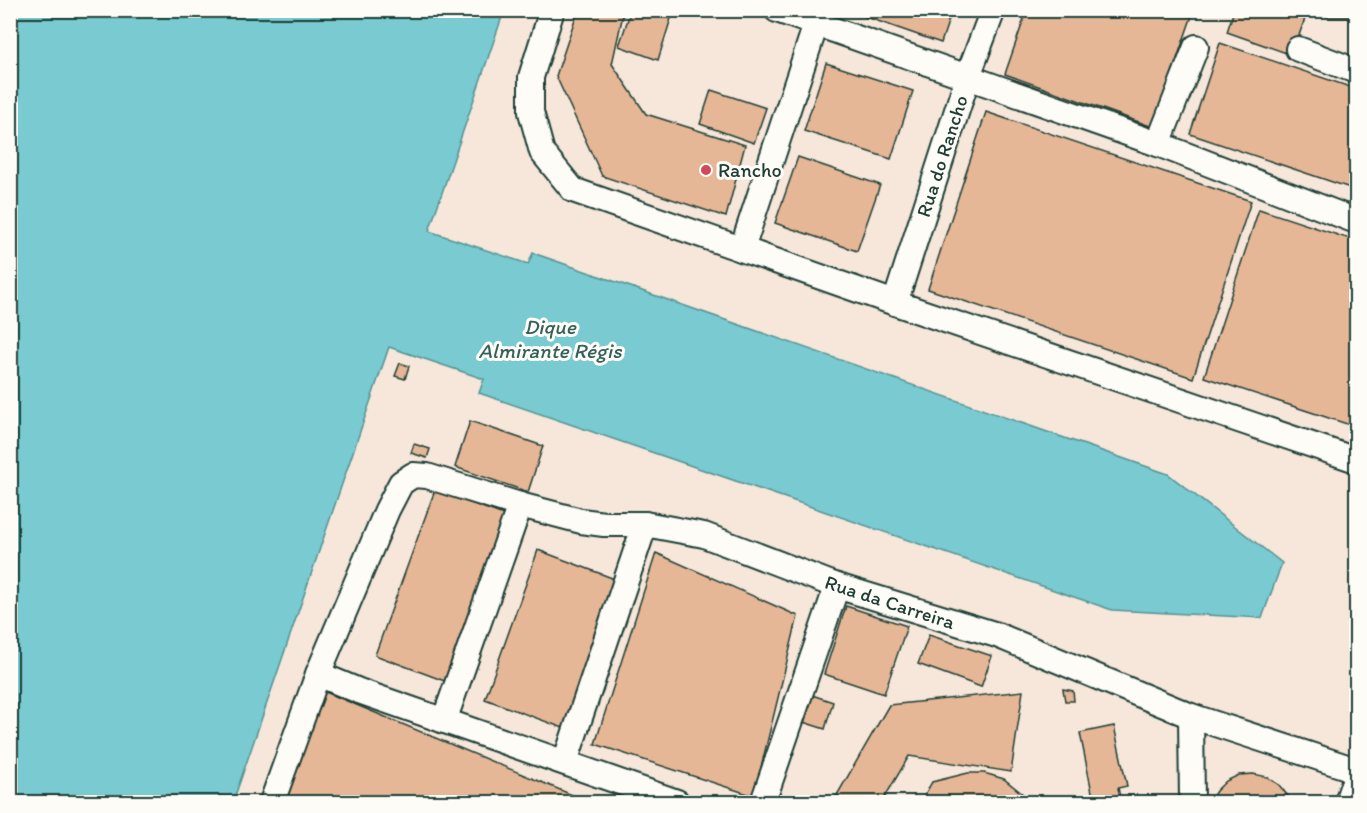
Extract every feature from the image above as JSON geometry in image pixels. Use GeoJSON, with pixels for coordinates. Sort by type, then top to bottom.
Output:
{"type":"FeatureCollection","features":[{"type":"Feature","properties":{"kind":"lane"},"geometry":{"type":"LineString","coordinates":[[552,10],[531,77],[531,112],[542,152],[573,190],[895,303],[1356,460]]}},
{"type":"Feature","properties":{"kind":"lane"},"geometry":{"type":"LineString","coordinates":[[777,10],[1158,144],[1356,220]]}},
{"type":"Feature","properties":{"kind":"lane","name":"Rua do Rancho"},"geometry":{"type":"LineString","coordinates":[[895,303],[968,76],[993,10]]}},
{"type":"Feature","properties":{"kind":"lane"},"geometry":{"type":"LineString","coordinates":[[742,249],[816,24]]}},
{"type":"Feature","properties":{"kind":"lane"},"geometry":{"type":"LineString","coordinates":[[1158,144],[1196,47]]}},
{"type":"Feature","properties":{"kind":"lane"},"geometry":{"type":"LineString","coordinates":[[1299,49],[1356,71]]}},
{"type":"Feature","properties":{"kind":"lane","name":"Rua da Carreira"},"geometry":{"type":"LineString","coordinates":[[318,674],[387,510],[402,483],[413,475],[427,476],[520,506],[604,524],[645,524],[704,535],[837,586],[997,635],[1191,716],[1356,770]]}},
{"type":"Feature","properties":{"kind":"lane"},"geometry":{"type":"LineString","coordinates":[[444,721],[520,506]]}},
{"type":"Feature","properties":{"kind":"lane"},"geometry":{"type":"LineString","coordinates":[[565,762],[645,524]]}},
{"type":"Feature","properties":{"kind":"lane"},"geometry":{"type":"LineString","coordinates":[[763,802],[837,586]]}},
{"type":"Feature","properties":{"kind":"lane"},"geometry":{"type":"LineString","coordinates":[[272,802],[318,674],[444,721],[677,802]]}},
{"type":"Feature","properties":{"kind":"lane"},"geometry":{"type":"LineString","coordinates":[[1191,716],[1192,802]]}},
{"type":"Feature","properties":{"kind":"lane"},"geometry":{"type":"LineString","coordinates":[[1347,802],[1356,776]]}},
{"type":"Feature","properties":{"kind":"water","name":"Dique Almirante Régis"},"geometry":{"type":"Polygon","coordinates":[[[10,11],[504,11],[429,231],[528,264],[533,253],[1168,474],[1282,563],[1262,618],[1112,610],[479,393],[484,379],[389,347],[233,802],[11,802],[10,11]]]}},
{"type":"Feature","properties":{"kind":"building"},"geometry":{"type":"Polygon","coordinates":[[[578,10],[624,10],[612,64],[646,114],[745,145],[726,217],[602,176],[556,76],[578,10]]]}},
{"type":"Feature","properties":{"kind":"building"},"geometry":{"type":"Polygon","coordinates":[[[631,10],[673,12],[658,60],[619,46],[631,10]]]}},
{"type":"Feature","properties":{"kind":"building"},"geometry":{"type":"Polygon","coordinates":[[[846,10],[952,10],[941,43],[846,10]]]}},
{"type":"Feature","properties":{"kind":"building"},"geometry":{"type":"Polygon","coordinates":[[[1027,10],[1194,10],[1153,127],[1005,74],[1027,10]]]}},
{"type":"Feature","properties":{"kind":"building"},"geometry":{"type":"Polygon","coordinates":[[[1234,10],[1308,10],[1292,55],[1227,32],[1234,10]]]}},
{"type":"Feature","properties":{"kind":"building"},"geometry":{"type":"Polygon","coordinates":[[[1327,10],[1356,10],[1356,17],[1328,17],[1327,10]]]}},
{"type":"Feature","properties":{"kind":"building"},"geometry":{"type":"Polygon","coordinates":[[[1220,43],[1356,89],[1356,190],[1190,134],[1220,43]]]}},
{"type":"Feature","properties":{"kind":"building"},"geometry":{"type":"Polygon","coordinates":[[[826,63],[913,91],[891,159],[804,131],[826,63]]]}},
{"type":"Feature","properties":{"kind":"building"},"geometry":{"type":"Polygon","coordinates":[[[711,90],[766,108],[754,143],[700,124],[711,90]]]}},
{"type":"Feature","properties":{"kind":"building"},"geometry":{"type":"Polygon","coordinates":[[[986,112],[1251,201],[1193,378],[928,289],[986,112]]]}},
{"type":"Feature","properties":{"kind":"building"},"geometry":{"type":"Polygon","coordinates":[[[798,157],[880,185],[857,251],[775,223],[798,157]]]}},
{"type":"Feature","properties":{"kind":"building"},"geometry":{"type":"Polygon","coordinates":[[[1259,209],[1356,241],[1356,427],[1204,377],[1259,209]]]}},
{"type":"Feature","properties":{"kind":"building"},"geometry":{"type":"Polygon","coordinates":[[[400,363],[409,366],[405,379],[395,376],[400,363]]]}},
{"type":"Feature","properties":{"kind":"building"},"geometry":{"type":"Polygon","coordinates":[[[470,421],[543,446],[528,492],[455,467],[470,421]]]}},
{"type":"Feature","properties":{"kind":"building"},"geometry":{"type":"Polygon","coordinates":[[[414,444],[430,449],[427,458],[411,453],[414,444]]]}},
{"type":"Feature","properties":{"kind":"building"},"geometry":{"type":"Polygon","coordinates":[[[435,490],[509,517],[450,683],[375,655],[435,490]]]}},
{"type":"Feature","properties":{"kind":"building"},"geometry":{"type":"Polygon","coordinates":[[[538,550],[620,581],[566,729],[485,699],[538,550]]]}},
{"type":"Feature","properties":{"kind":"building"},"geometry":{"type":"Polygon","coordinates":[[[656,553],[798,616],[754,796],[595,744],[656,553]]]}},
{"type":"Feature","properties":{"kind":"building"},"geometry":{"type":"Polygon","coordinates":[[[846,606],[907,626],[884,694],[824,674],[846,606]]]}},
{"type":"Feature","properties":{"kind":"building"},"geometry":{"type":"Polygon","coordinates":[[[929,635],[992,656],[981,687],[918,664],[929,635]]]}},
{"type":"Feature","properties":{"kind":"building"},"geometry":{"type":"Polygon","coordinates":[[[1063,689],[1073,691],[1074,701],[1065,701],[1063,689]]]}},
{"type":"Feature","properties":{"kind":"building"},"geometry":{"type":"Polygon","coordinates":[[[323,691],[589,802],[284,802],[323,691]]]}},
{"type":"Feature","properties":{"kind":"building"},"geometry":{"type":"Polygon","coordinates":[[[1023,691],[1011,772],[909,756],[882,802],[833,802],[889,705],[1023,691]]]}},
{"type":"Feature","properties":{"kind":"building"},"geometry":{"type":"Polygon","coordinates":[[[812,695],[833,702],[825,729],[803,722],[812,695]]]}},
{"type":"Feature","properties":{"kind":"building"},"geometry":{"type":"Polygon","coordinates":[[[1114,726],[1127,786],[1118,788],[1121,802],[1094,802],[1080,733],[1114,726]]]}},
{"type":"Feature","properties":{"kind":"building"},"geometry":{"type":"Polygon","coordinates":[[[968,773],[984,773],[1004,779],[1024,795],[1026,802],[945,802],[923,798],[932,782],[968,773]]]}},
{"type":"Feature","properties":{"kind":"building"},"geometry":{"type":"Polygon","coordinates":[[[1253,774],[1267,777],[1279,785],[1291,802],[1209,802],[1226,781],[1239,775],[1253,774]]]}},
{"type":"Feature","properties":{"kind":"place","name":"Rancho"},"geometry":{"type":"Point","coordinates":[706,170]}}]}
